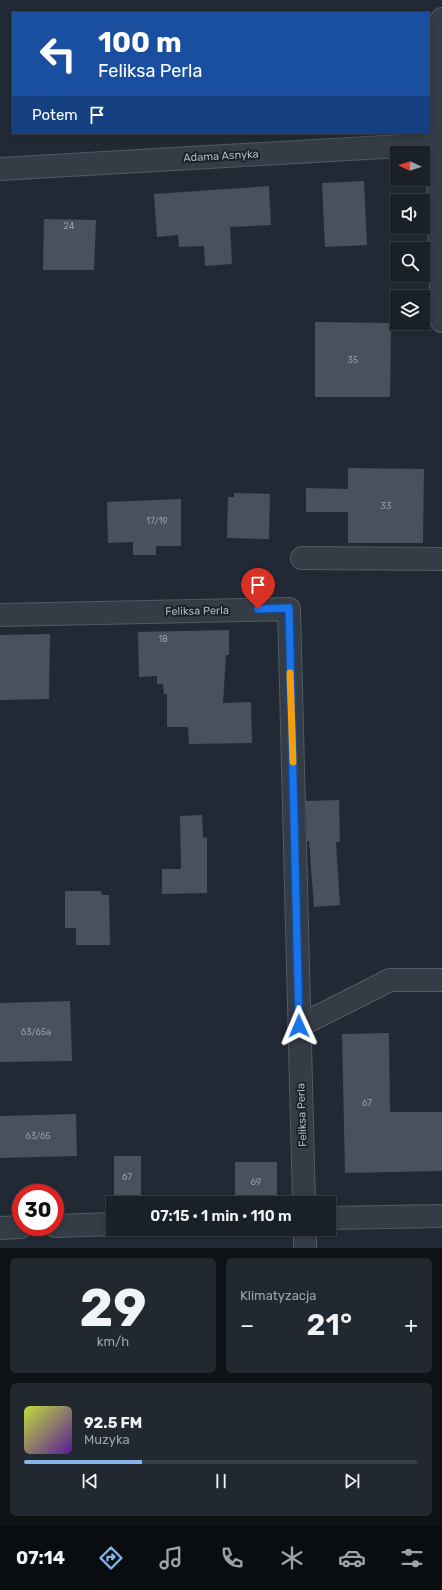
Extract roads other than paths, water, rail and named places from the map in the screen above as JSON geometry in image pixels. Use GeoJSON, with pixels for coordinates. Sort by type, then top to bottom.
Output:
{"type":"FeatureCollection","features":[{"type":"Feature","properties":{"kind":"street"},"geometry":{"type":"LineString","coordinates":[[442,19],[440,151],[442,321]]}},
{"type":"Feature","properties":{"kind":"street","name":"Adama Asnyka"},"geometry":{"type":"LineString","coordinates":[[0,169],[419,145],[440,151]]}},
{"type":"Feature","properties":{"kind":"street"},"geometry":{"type":"LineString","coordinates":[[302,558],[442,559]]}},
{"type":"Feature","properties":{"kind":"street","name":"Feliksa Perla"},"geometry":{"type":"LineString","coordinates":[[0,615],[289,608],[304,1196]]}},
{"type":"Feature","properties":{"kind":"street"},"geometry":{"type":"LineString","coordinates":[[299,1026],[390,980],[442,980]]}},
{"type":"Feature","properties":{"kind":"street"},"geometry":{"type":"LineString","coordinates":[[336,1218],[442,1216]]}},
{"type":"Feature","properties":{"kind":"street"},"geometry":{"type":"LineString","coordinates":[[64,1226],[106,1224]]}},
{"type":"Feature","properties":{"kind":"street"},"geometry":{"type":"LineString","coordinates":[[0,1228],[12,1227]]}},
{"type":"Feature","properties":{"kind":"street"},"geometry":{"type":"LineString","coordinates":[[305,1236],[305,1248]]}}]}
